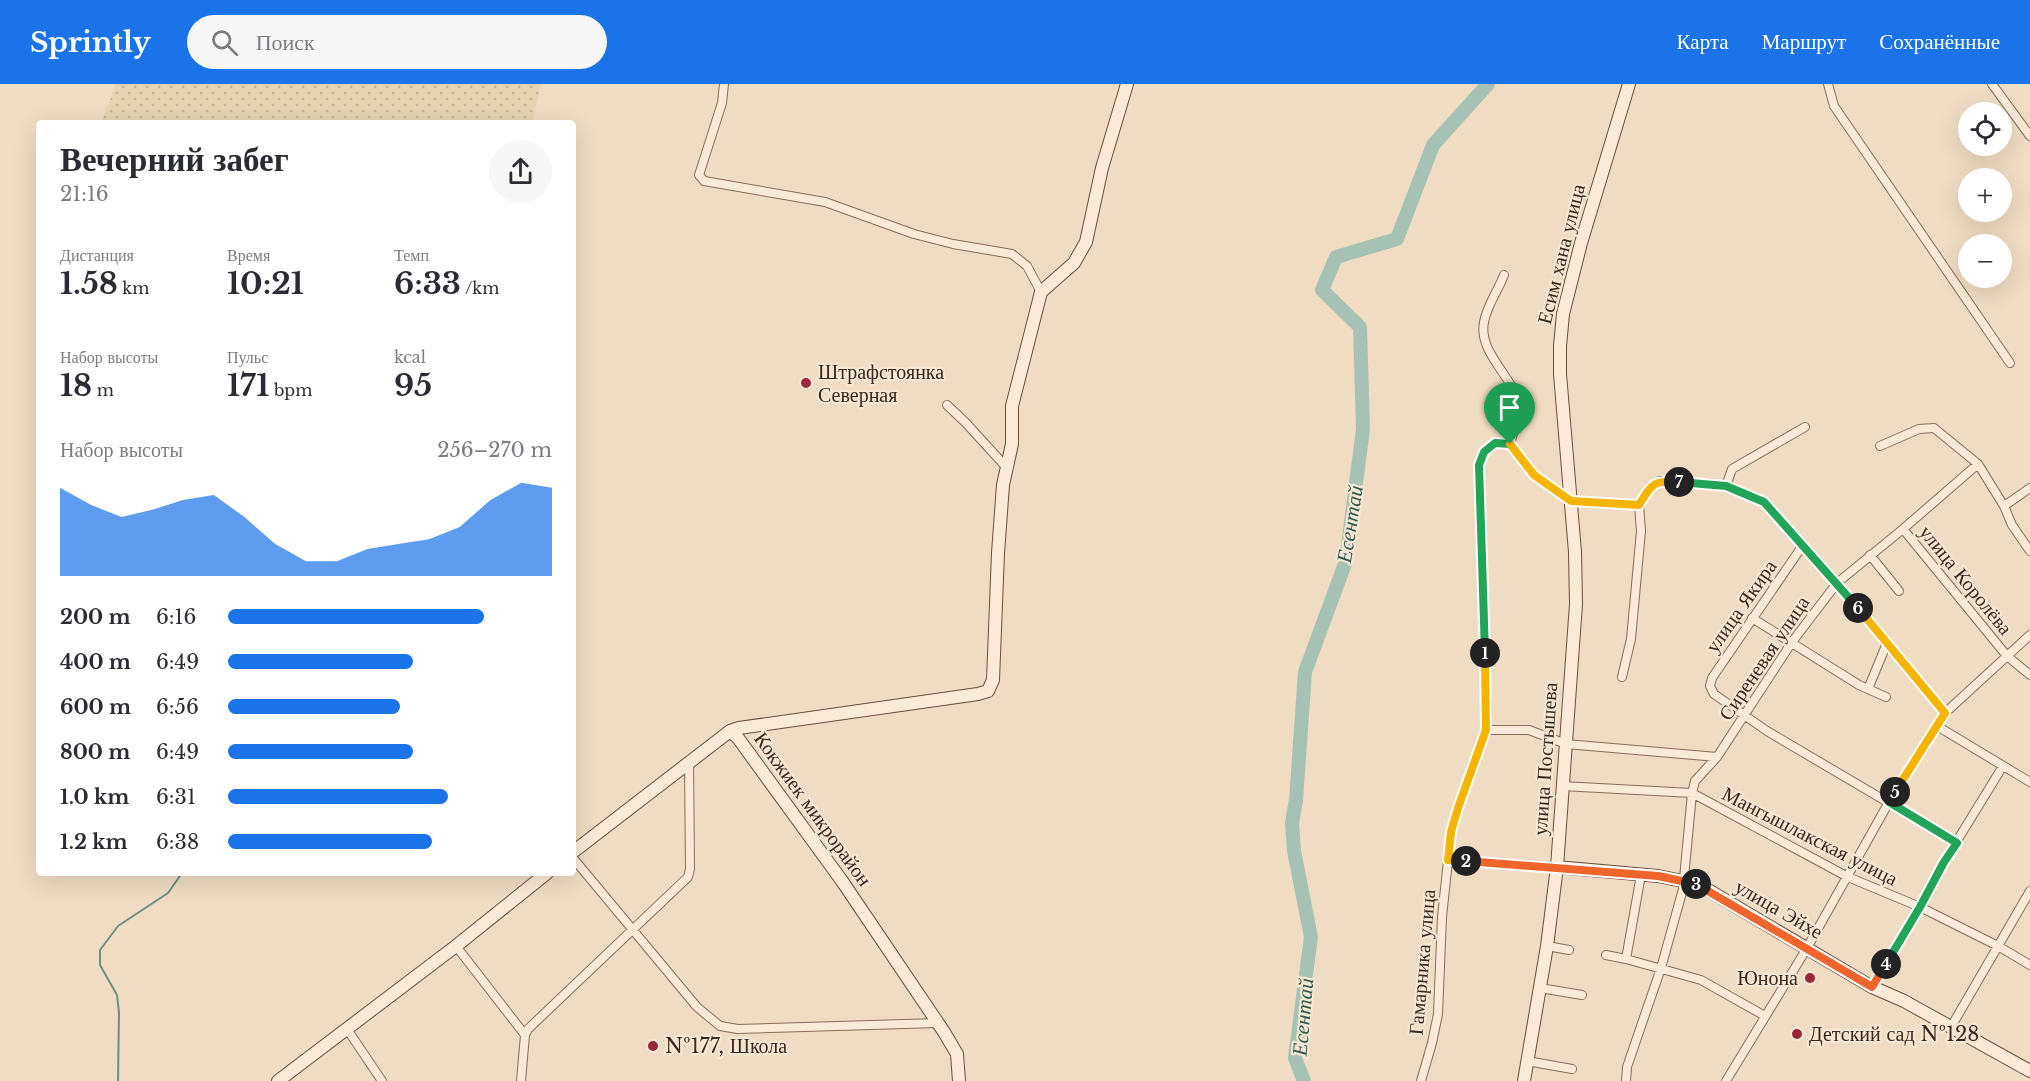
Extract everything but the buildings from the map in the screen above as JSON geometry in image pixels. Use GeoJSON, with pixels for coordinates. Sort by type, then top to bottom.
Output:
{"type":"FeatureCollection","features":[{"type":"Feature","properties":{"kind":"street"},"geometry":{"type":"LineString","coordinates":[[724,84],[722,103],[700,167],[699,175],[704,181],[825,202],[914,234],[953,244],[1012,254],[1027,266],[1041,292]]}},
{"type":"Feature","properties":{"kind":"street"},"geometry":{"type":"LineString","coordinates":[[730,731],[988,691],[993,680],[998,553],[1003,485],[1012,444],[1012,406],[1041,292],[1074,263],[1086,242],[1102,168],[1127,84]]}},
{"type":"Feature","properties":{"kind":"street","name":"Есим хана улица"},"geometry":{"type":"LineString","coordinates":[[1571,506],[1560,374],[1563,315],[1581,243],[1629,84]]}},
{"type":"Feature","properties":{"kind":"street"},"geometry":{"type":"LineString","coordinates":[[1828,84],[1834,106],[2010,363]]}},
{"type":"Feature","properties":{"kind":"street"},"geometry":{"type":"LineString","coordinates":[[1992,84],[2030,136]]}},
{"type":"Feature","properties":{"kind":"street"},"geometry":{"type":"LineString","coordinates":[[1504,275],[1483,324],[1485,338],[1494,361],[1517,400],[1518,412],[1510,444],[1534,475],[1571,506],[1639,505]]}},
{"type":"Feature","properties":{"kind":"street"},"geometry":{"type":"LineString","coordinates":[[947,405],[966,422],[1008,469]]}},
{"type":"Feature","properties":{"kind":"street"},"geometry":{"type":"LineString","coordinates":[[1726,486],[1732,469],[1805,427]]}},
{"type":"Feature","properties":{"kind":"street"},"geometry":{"type":"LineString","coordinates":[[1880,446],[1919,429],[1934,428],[1978,464],[2004,506],[2012,525],[2030,550]]}},
{"type":"Feature","properties":{"kind":"street","name":"Гамарника улица"},"geometry":{"type":"LineString","coordinates":[[1421,1081],[1438,1014],[1442,917],[1451,832],[1486,730],[1479,465],[1484,452],[1495,443],[1510,444]]}},
{"type":"Feature","properties":{"kind":"street","name":"Сиреневая улица"},"geometry":{"type":"LineString","coordinates":[[1692,791],[1695,781],[1717,757],[1792,642],[1837,583],[1978,464]]}},
{"type":"Feature","properties":{"kind":"street"},"geometry":{"type":"LineString","coordinates":[[1622,677],[1631,639],[1641,531],[1639,505],[1650,487],[1660,481],[1726,486],[1764,502],[1837,583],[1945,713]]}},
{"type":"Feature","properties":{"kind":"street"},"geometry":{"type":"LineString","coordinates":[[2004,506],[2030,489]]}},
{"type":"Feature","properties":{"kind":"street","name":"улица Постышева"},"geometry":{"type":"LineString","coordinates":[[1524,1081],[1547,946],[1557,867],[1576,604],[1571,506]]}},
{"type":"Feature","properties":{"kind":"street","name":"улица Королёва"},"geometry":{"type":"LineString","coordinates":[[1903,529],[2007,656],[2030,675]]}},
{"type":"Feature","properties":{"kind":"street","name":"улица Якира"},"geometry":{"type":"LineString","coordinates":[[1746,714],[1714,694],[1710,686],[1712,678],[1803,545]]}},
{"type":"Feature","properties":{"kind":"street"},"geometry":{"type":"LineString","coordinates":[[1870,555],[1899,591]]}},
{"type":"Feature","properties":{"kind":"street"},"geometry":{"type":"LineString","coordinates":[[1752,618],[1868,689],[1886,697]]}},
{"type":"Feature","properties":{"kind":"street"},"geometry":{"type":"LineString","coordinates":[[1726,1081],[1807,948],[1889,802],[1945,713],[2030,635]]}},
{"type":"Feature","properties":{"kind":"street"},"geometry":{"type":"LineString","coordinates":[[1868,689],[1887,643]]}},
{"type":"Feature","properties":{"kind":"street"},"geometry":{"type":"LineString","coordinates":[[1746,714],[1767,731],[1957,843]]}},
{"type":"Feature","properties":{"kind":"street"},"geometry":{"type":"LineString","coordinates":[[1937,726],[2030,782]]}},
{"type":"Feature","properties":{"kind":"street"},"geometry":{"type":"LineString","coordinates":[[1486,730],[1529,730],[1566,744],[1717,757]]}},
{"type":"Feature","properties":{"kind":"street","name":"Кокжиек микрорайон"},"geometry":{"type":"LineString","coordinates":[[576,850],[730,731],[738,738],[842,881],[938,1023],[957,1054],[959,1081]]}},
{"type":"Feature","properties":{"kind":"street"},"geometry":{"type":"LineString","coordinates":[[521,1081],[525,1035],[528,1029],[688,877],[690,869],[689,761]]}},
{"type":"Feature","properties":{"kind":"street"},"geometry":{"type":"LineString","coordinates":[[1872,987],[1944,862],[2003,766]]}},
{"type":"Feature","properties":{"kind":"street","name":"Мангышлакская улица"},"geometry":{"type":"LineString","coordinates":[[1562,786],[1692,791],[1848,876],[1920,907],[1998,946],[2030,965]]}},
{"type":"Feature","properties":{"kind":"street"},"geometry":{"type":"LineString","coordinates":[[1626,1081],[1627,1067],[1661,968],[1685,880],[1692,791]]}},
{"type":"Feature","properties":{"kind":"street","name":"улица Эйхе"},"geometry":{"type":"LineString","coordinates":[[1448,860],[1641,875],[1685,880],[1698,884],[1872,987],[1905,1001],[2030,1071]]}},
{"type":"Feature","properties":{"kind":"street"},"geometry":{"type":"LineString","coordinates":[[576,862],[697,1007],[720,1026],[738,1029],[938,1023]]}},
{"type":"Feature","properties":{"kind":"street"},"geometry":{"type":"LineString","coordinates":[[1626,959],[1641,875]]}},
{"type":"Feature","properties":{"kind":"street"},"geometry":{"type":"LineString","coordinates":[[278,1081],[456,946],[543,876]]}},
{"type":"Feature","properties":{"kind":"street"},"geometry":{"type":"LineString","coordinates":[[1951,1027],[2030,891]]}},
{"type":"Feature","properties":{"kind":"street"},"geometry":{"type":"LineString","coordinates":[[456,946],[525,1035]]}},
{"type":"Feature","properties":{"kind":"street"},"geometry":{"type":"LineString","coordinates":[[1547,946],[1569,950]]}},
{"type":"Feature","properties":{"kind":"street"},"geometry":{"type":"LineString","coordinates":[[1606,955],[1701,980],[1765,1016]]}},
{"type":"Feature","properties":{"kind":"street"},"geometry":{"type":"LineString","coordinates":[[1539,988],[1582,995]]}},
{"type":"Feature","properties":{"kind":"street"},"geometry":{"type":"LineString","coordinates":[[347,1029],[382,1081]]}},
{"type":"Feature","properties":{"kind":"street"},"geometry":{"type":"LineString","coordinates":[[1527,1061],[1572,1069]]}},
{"type":"Feature","properties":{"kind":"shaded area"},"geometry":{"type":"Polygon","coordinates":[[[116,84],[541,84],[533,120],[102,120],[116,84]]]}},
{"type":"Feature","properties":{"kind":"waterway","name":"Есентай"},"geometry":{"type":"LineString","coordinates":[[1304,1081],[1295,1058],[1311,937],[1294,851],[1292,823],[1296,800],[1305,672],[1346,561],[1363,429],[1360,327],[1322,290],[1336,257],[1397,239],[1433,145],[1488,84]]}},
{"type":"Feature","properties":{"kind":"waterway"},"geometry":{"type":"LineString","coordinates":[[118,1081],[117,995],[100,965],[100,950],[118,926],[168,893],[180,876]]}},
{"type":"Feature","properties":{"kind":"place","name":"Штрафстоянка Северная"},"geometry":{"type":"Point","coordinates":[806,383]}},
{"type":"Feature","properties":{"kind":"place","name":"Юнона"},"geometry":{"type":"Point","coordinates":[1810,978]}},
{"type":"Feature","properties":{"kind":"place","name":"Детский сад №128"},"geometry":{"type":"Point","coordinates":[1797,1034]}},
{"type":"Feature","properties":{"kind":"place","name":"№177, Школа"},"geometry":{"type":"Point","coordinates":[653,1046]}},
{"type":"Feature","properties":{"kind":"route"},"geometry":{"type":"LineString","coordinates":[[1495,443],[1510,444],[1534,475],[1571,501],[1639,505],[1650,487],[1660,481],[1726,486],[1758,498],[1837,583],[1945,713],[1889,802],[1957,843],[1872,987],[1698,884],[1685,880],[1557,867],[1448,860],[1451,832],[1487,724],[1479,465],[1484,452],[1495,443]]}}]}
